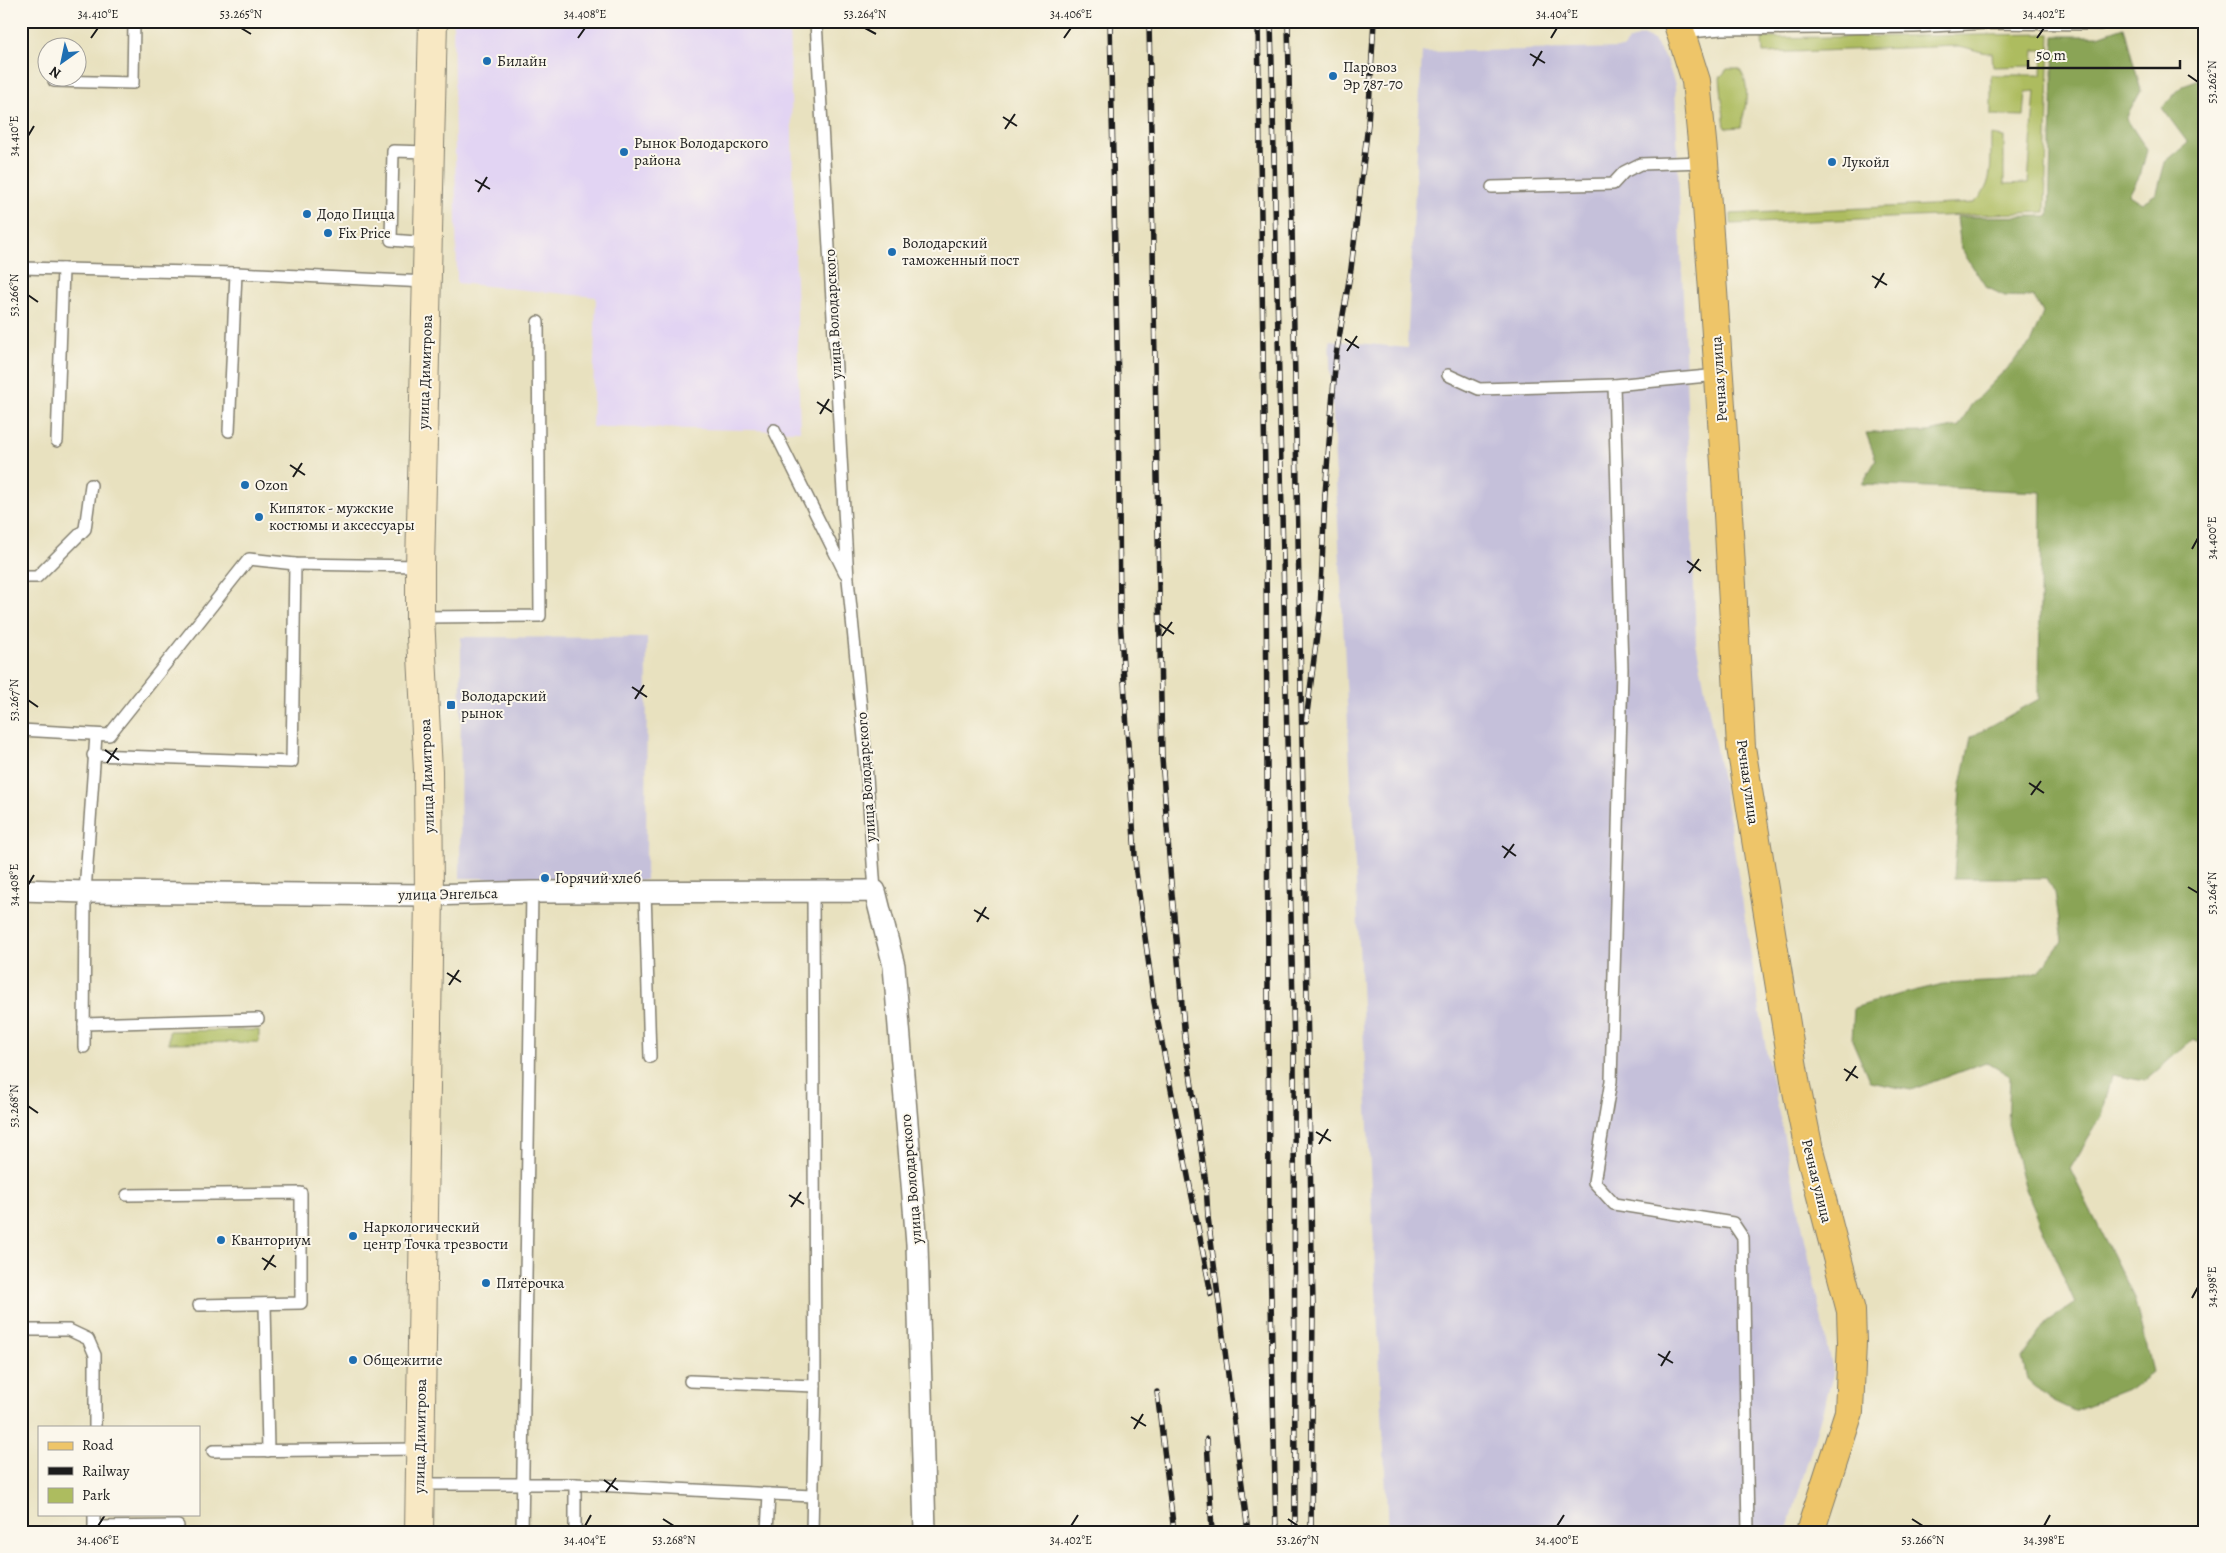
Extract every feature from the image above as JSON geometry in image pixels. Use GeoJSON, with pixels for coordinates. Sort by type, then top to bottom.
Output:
{"type":"FeatureCollection","features":[{"type":"Feature","properties":{"kind":"main road","name":"улица Димитрова"},"geometry":{"type":"LineString","coordinates":[[419,1532],[429,895],[428,771],[420,617],[420,566],[434,21]]}},
{"type":"Feature","properties":{"kind":"main road","name":"Речная улица"},"geometry":{"type":"LineString","coordinates":[[1679,27],[1696,81],[1704,162],[1741,747],[1796,1086],[1809,1150],[1851,1311],[1852,1342],[1849,1412],[1810,1532]]}},
{"type":"Feature","properties":{"kind":"street","name":"улица Энгельса"},"geometry":{"type":"LineString","coordinates":[[21,890],[429,895],[532,892],[875,891]]}},
{"type":"Feature","properties":{"kind":"street","name":"улица Володарского"},"geometry":{"type":"LineString","coordinates":[[875,891],[894,966],[917,1244],[925,1532]]}},
{"type":"Feature","properties":{"kind":"lane"},"geometry":{"type":"LineString","coordinates":[[88,82],[133,83],[134,21]]}},
{"type":"Feature","properties":{"kind":"lane","name":"улица Володарского"},"geometry":{"type":"LineString","coordinates":[[816,21],[848,579],[865,749],[875,891]]}},
{"type":"Feature","properties":{"kind":"lane"},"geometry":{"type":"LineString","coordinates":[[1679,27],[1721,29],[1914,27],[1986,23],[2100,24],[2108,21]]}},
{"type":"Feature","properties":{"kind":"lane"},"geometry":{"type":"LineString","coordinates":[[428,243],[391,240],[392,161],[393,151],[430,152]]}},
{"type":"Feature","properties":{"kind":"lane"},"geometry":{"type":"LineString","coordinates":[[1492,187],[1613,184],[1624,172],[1640,164],[1704,162]]}},
{"type":"Feature","properties":{"kind":"lane"},"geometry":{"type":"LineString","coordinates":[[21,268],[236,273],[427,282]]}},
{"type":"Feature","properties":{"kind":"lane"},"geometry":{"type":"LineString","coordinates":[[57,441],[63,269]]}},
{"type":"Feature","properties":{"kind":"lane"},"geometry":{"type":"LineString","coordinates":[[228,431],[236,273]]}},
{"type":"Feature","properties":{"kind":"lane"},"geometry":{"type":"LineString","coordinates":[[420,617],[540,616],[538,322]]}},
{"type":"Feature","properties":{"kind":"lane"},"geometry":{"type":"LineString","coordinates":[[1448,375],[1479,389],[1614,385],[1718,375]]}},
{"type":"Feature","properties":{"kind":"lane"},"geometry":{"type":"LineString","coordinates":[[1614,385],[1622,669],[1618,830],[1611,1081],[1594,1182],[1614,1204],[1733,1223],[1743,1238],[1748,1532]]}},
{"type":"Feature","properties":{"kind":"lane"},"geometry":{"type":"LineString","coordinates":[[774,430],[848,579]]}},
{"type":"Feature","properties":{"kind":"lane"},"geometry":{"type":"LineString","coordinates":[[21,577],[37,577],[85,530],[90,485]]}},
{"type":"Feature","properties":{"kind":"lane"},"geometry":{"type":"LineString","coordinates":[[21,730],[109,736],[249,559],[295,564],[420,566]]}},
{"type":"Feature","properties":{"kind":"lane"},"geometry":{"type":"LineString","coordinates":[[93,755],[292,762],[295,564]]}},
{"type":"Feature","properties":{"kind":"lane"},"geometry":{"type":"LineString","coordinates":[[84,1047],[85,892],[93,755],[96,734]]}},
{"type":"Feature","properties":{"kind":"lane"},"geometry":{"type":"LineString","coordinates":[[812,891],[815,1386],[812,1532]]}},
{"type":"Feature","properties":{"kind":"lane"},"geometry":{"type":"LineString","coordinates":[[522,1532],[532,892]]}},
{"type":"Feature","properties":{"kind":"lane"},"geometry":{"type":"LineString","coordinates":[[645,892],[650,1057]]}},
{"type":"Feature","properties":{"kind":"lane"},"geometry":{"type":"LineString","coordinates":[[84,1024],[258,1020]]}},
{"type":"Feature","properties":{"kind":"lane"},"geometry":{"type":"LineString","coordinates":[[126,1195],[301,1193],[301,1303],[199,1305]]}},
{"type":"Feature","properties":{"kind":"lane"},"geometry":{"type":"LineString","coordinates":[[265,1304],[268,1451]]}},
{"type":"Feature","properties":{"kind":"lane"},"geometry":{"type":"LineString","coordinates":[[21,1330],[69,1330],[88,1338],[95,1355],[94,1426]]}},
{"type":"Feature","properties":{"kind":"lane"},"geometry":{"type":"LineString","coordinates":[[690,1381],[815,1386]]}},
{"type":"Feature","properties":{"kind":"lane"},"geometry":{"type":"LineString","coordinates":[[213,1451],[420,1449]]}},
{"type":"Feature","properties":{"kind":"lane"},"geometry":{"type":"LineString","coordinates":[[419,1484],[575,1484],[812,1496]]}},
{"type":"Feature","properties":{"kind":"lane"},"geometry":{"type":"LineString","coordinates":[[575,1484],[575,1532]]}},
{"type":"Feature","properties":{"kind":"lane"},"geometry":{"type":"LineString","coordinates":[[767,1532],[769,1494]]}},
{"type":"Feature","properties":{"kind":"lane"},"geometry":{"type":"LineString","coordinates":[[94,1516],[94,1529],[178,1526]]}},
{"type":"Feature","properties":{"kind":"shaded area","name":"Рынок Володарского района"},"geometry":{"type":"Polygon","coordinates":[[[453,21],[789,21],[800,431],[592,427],[596,297],[457,283],[453,21]]]}},
{"type":"Feature","properties":{"kind":"shaded area"},"geometry":{"type":"Polygon","coordinates":[[[1642,35],[1653,40],[1667,61],[1675,85],[1696,642],[1729,817],[1766,1050],[1833,1375],[1787,1532],[1388,1532],[1329,340],[1407,348],[1422,52],[1624,48],[1629,41],[1642,35]]]}},
{"type":"Feature","properties":{"kind":"shaded area"},"geometry":{"type":"Polygon","coordinates":[[[461,637],[647,638],[646,880],[460,878],[461,637]]]}},
{"type":"Feature","properties":{"kind":"green space"},"geometry":{"type":"Polygon","coordinates":[[[2124,27],[2141,91],[2126,118],[2147,150],[2141,173],[2129,195],[2142,203],[2157,193],[2165,162],[2188,143],[2162,108],[2183,85],[2205,77],[2205,1044],[2193,1039],[2145,1081],[2112,1075],[2102,1116],[2070,1169],[2134,1298],[2152,1372],[2130,1389],[2074,1411],[2049,1399],[2028,1380],[2023,1358],[2046,1323],[2075,1303],[2024,1186],[2008,1124],[2010,1076],[1986,1062],[1911,1090],[1870,1082],[1852,1040],[1854,1008],[1889,997],[1943,984],[2006,981],[2039,972],[2062,941],[2055,893],[2047,878],[1954,878],[1960,790],[1971,737],[2039,699],[2041,492],[1862,484],[1876,460],[1866,433],[1928,432],[1959,426],[1971,405],[2030,344],[2043,313],[2034,297],[2005,296],[1986,287],[1961,249],[1957,217],[2049,216],[2054,36],[2098,36],[2124,27]]]}},
{"type":"Feature","properties":{"kind":"green space"},"geometry":{"type":"Polygon","coordinates":[[[2050,34],[2045,212],[1731,224],[1731,214],[1974,203],[1981,196],[1990,172],[1991,135],[2004,137],[2004,184],[2028,183],[2035,91],[2026,92],[2024,116],[1991,115],[1991,75],[2042,75],[2043,50],[2034,50],[2033,66],[1993,67],[1992,53],[1959,46],[1763,53],[1762,38],[2050,34]]]}},
{"type":"Feature","properties":{"kind":"green space"},"geometry":{"type":"Polygon","coordinates":[[[1727,69],[1739,69],[1745,82],[1746,97],[1741,127],[1725,128],[1720,78],[1727,69]]]}},
{"type":"Feature","properties":{"kind":"green space"},"geometry":{"type":"Polygon","coordinates":[[[259,1030],[259,1042],[169,1043],[169,1031],[259,1030]]]}},
{"type":"Feature","properties":{"kind":"railway"},"geometry":{"type":"LineString","coordinates":[[1110,21],[1118,386],[1120,617],[1136,872],[1154,1002],[1211,1294]]}},
{"type":"Feature","properties":{"kind":"railway"},"geometry":{"type":"LineString","coordinates":[[1149,21],[1162,758],[1185,1038],[1206,1184],[1208,1217],[1248,1532]]}},
{"type":"Feature","properties":{"kind":"railway"},"geometry":{"type":"LineString","coordinates":[[1258,21],[1266,541],[1269,1207],[1276,1532]]}},
{"type":"Feature","properties":{"kind":"railway"},"geometry":{"type":"LineString","coordinates":[[1271,21],[1294,1049],[1295,1532]]}},
{"type":"Feature","properties":{"kind":"railway"},"geometry":{"type":"LineString","coordinates":[[1288,21],[1313,1308],[1311,1532]]}},
{"type":"Feature","properties":{"kind":"railway"},"geometry":{"type":"LineString","coordinates":[[1306,721],[1320,612],[1325,494],[1336,355],[1351,269],[1368,124],[1374,21]]}},
{"type":"Feature","properties":{"kind":"railway"},"geometry":{"type":"LineString","coordinates":[[1157,1392],[1174,1532]]}},
{"type":"Feature","properties":{"kind":"railway"},"geometry":{"type":"LineString","coordinates":[[1207,1439],[1212,1532]]}},
{"type":"Feature","properties":{"kind":"place","name":"Билайн"},"geometry":{"type":"Point","coordinates":[487,61]}},
{"type":"Feature","properties":{"kind":"place","name":"Паровоз Эр 787-70"},"geometry":{"type":"Point","coordinates":[1333,76]}},
{"type":"Feature","properties":{"kind":"place","name":"Рынок Володарского района"},"geometry":{"type":"Point","coordinates":[624,152]}},
{"type":"Feature","properties":{"kind":"place","name":"Лукойл"},"geometry":{"type":"Point","coordinates":[1832,162]}},
{"type":"Feature","properties":{"kind":"place","name":"Додо Пицца"},"geometry":{"type":"Point","coordinates":[307,214]}},
{"type":"Feature","properties":{"kind":"place","name":"Fix Price"},"geometry":{"type":"Point","coordinates":[328,233]}},
{"type":"Feature","properties":{"kind":"place","name":"Володарский таможенный пост"},"geometry":{"type":"Point","coordinates":[892,252]}},
{"type":"Feature","properties":{"kind":"place","name":"Ozon"},"geometry":{"type":"Point","coordinates":[245,485]}},
{"type":"Feature","properties":{"kind":"place","name":"Кипяток - мужские костюмы и аксессуары"},"geometry":{"type":"Point","coordinates":[259,517]}},
{"type":"Feature","properties":{"kind":"place","name":"Володарский рынок"},"geometry":{"type":"Point","coordinates":[451,705]}},
{"type":"Feature","properties":{"kind":"place","name":"Горячий хлеб"},"geometry":{"type":"Point","coordinates":[545,878]}},
{"type":"Feature","properties":{"kind":"place","name":"Наркологический центр Точка трезвости"},"geometry":{"type":"Point","coordinates":[353,1236]}},
{"type":"Feature","properties":{"kind":"place","name":"Кванториум"},"geometry":{"type":"Point","coordinates":[221,1240]}},
{"type":"Feature","properties":{"kind":"place","name":"Пятёрочка"},"geometry":{"type":"Point","coordinates":[486,1283]}},
{"type":"Feature","properties":{"kind":"place","name":"Общежитие"},"geometry":{"type":"Point","coordinates":[353,1360]}}]}
